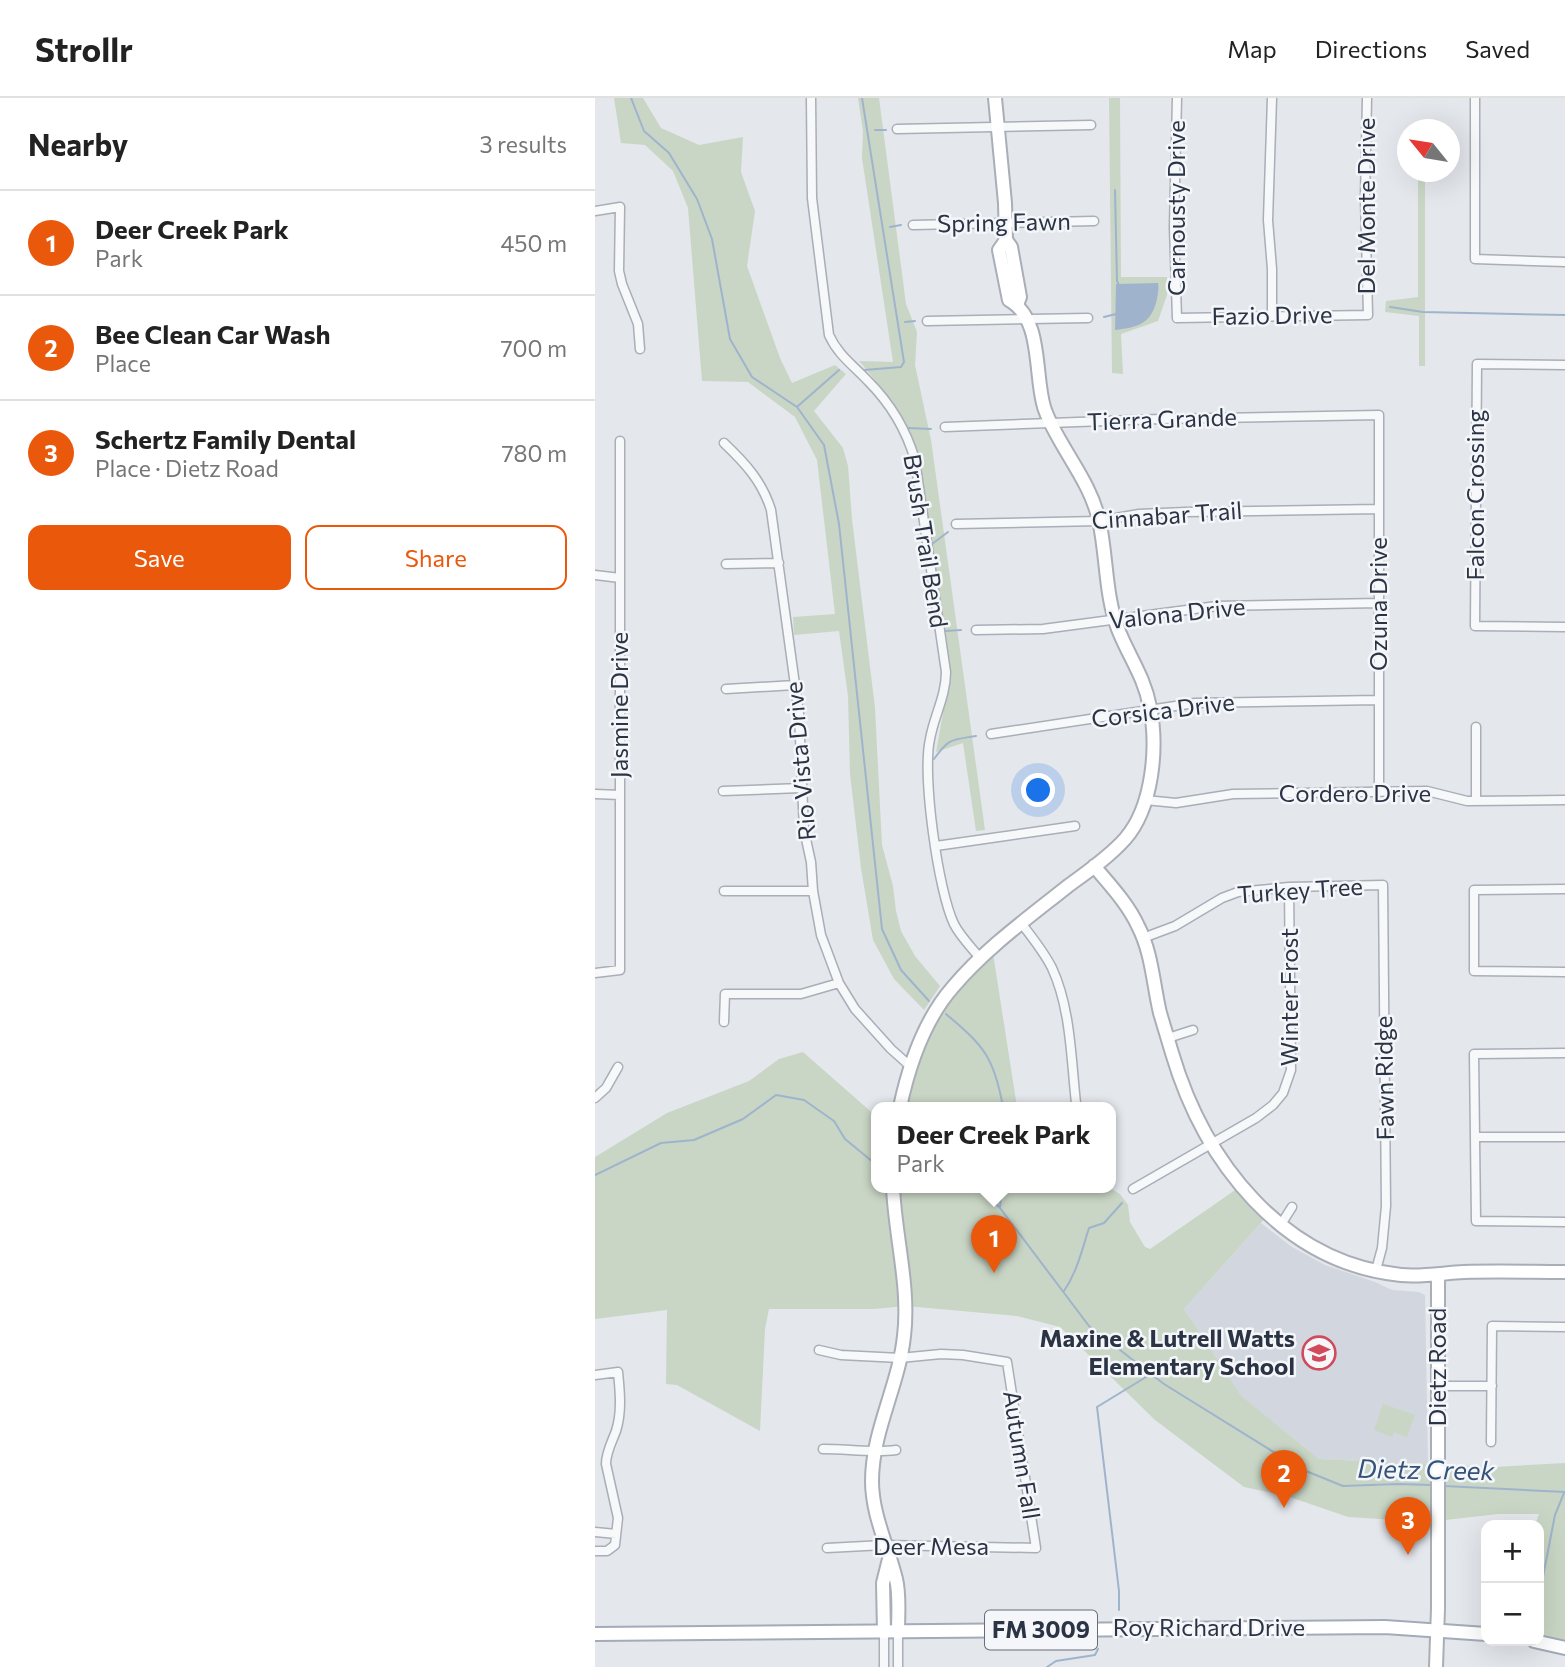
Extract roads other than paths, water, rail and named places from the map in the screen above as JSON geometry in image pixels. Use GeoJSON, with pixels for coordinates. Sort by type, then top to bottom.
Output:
{"type":"FeatureCollection","features":[{"type":"Feature","properties":{"kind":"street","name":"Brush Trail Bend"},"geometry":{"type":"LineString","coordinates":[[811,98],[811,190],[829,335],[838,353],[888,403],[907,434],[917,471],[946,672],[944,690],[929,739],[930,800],[947,906],[955,926],[980,958]]}},
{"type":"Feature","properties":{"kind":"street"},"geometry":{"type":"LineString","coordinates":[[900,1102],[911,1066],[927,1028],[946,996],[980,958],[1126,838],[1145,800],[1153,744],[1151,710],[1140,671],[1112,606],[1093,496],[1050,423],[1039,385],[1034,344],[1025,318],[1017,305],[1020,297],[1011,247],[1006,240],[995,98]]}},
{"type":"Feature","properties":{"kind":"street","name":"Carnousty Drive"},"geometry":{"type":"LineString","coordinates":[[1177,98],[1174,227],[1177,318]]}},
{"type":"Feature","properties":{"kind":"street"},"geometry":{"type":"LineString","coordinates":[[1272,98],[1268,220],[1272,316]]}},
{"type":"Feature","properties":{"kind":"street","name":"Del Monte Drive"},"geometry":{"type":"LineString","coordinates":[[1367,98],[1365,197],[1368,315]]}},
{"type":"Feature","properties":{"kind":"street"},"geometry":{"type":"LineString","coordinates":[[1475,98],[1475,259],[1565,262]]}},
{"type":"Feature","properties":{"kind":"street"},"geometry":{"type":"LineString","coordinates":[[897,130],[1091,125]]}},
{"type":"Feature","properties":{"kind":"street"},"geometry":{"type":"LineString","coordinates":[[595,211],[620,207],[619,271],[638,324],[640,349]]}},
{"type":"Feature","properties":{"kind":"street","name":"Spring Fawn"},"geometry":{"type":"LineString","coordinates":[[913,225],[1094,221]]}},
{"type":"Feature","properties":{"kind":"street","name":"Fazio Drive"},"geometry":{"type":"LineString","coordinates":[[1177,318],[1368,315]]}},
{"type":"Feature","properties":{"kind":"street"},"geometry":{"type":"LineString","coordinates":[[927,321],[1088,318]]}},
{"type":"Feature","properties":{"kind":"street","name":"Falcon Crossing"},"geometry":{"type":"LineString","coordinates":[[1565,365],[1477,364],[1475,626],[1565,627]]}},
{"type":"Feature","properties":{"kind":"street","name":"Tierra Grande"},"geometry":{"type":"LineString","coordinates":[[945,427],[1379,415]]}},
{"type":"Feature","properties":{"kind":"street","name":"Ozuna Drive"},"geometry":{"type":"LineString","coordinates":[[1379,415],[1379,792]]}},
{"type":"Feature","properties":{"kind":"street","name":"Jasmine Drive"},"geometry":{"type":"LineString","coordinates":[[595,973],[620,970],[620,441]]}},
{"type":"Feature","properties":{"kind":"street","name":"Rio Vista Drive"},"geometry":{"type":"LineString","coordinates":[[724,443],[756,477],[771,510],[799,713],[804,830],[821,935],[839,982],[870,1028],[911,1066]]}},
{"type":"Feature","properties":{"kind":"street","name":"Cinnabar Trail"},"geometry":{"type":"LineString","coordinates":[[956,524],[1099,521],[1139,514],[1186,512],[1379,509]]}},
{"type":"Feature","properties":{"kind":"street"},"geometry":{"type":"LineString","coordinates":[[726,564],[779,564]]}},
{"type":"Feature","properties":{"kind":"street"},"geometry":{"type":"LineString","coordinates":[[595,575],[620,578]]}},
{"type":"Feature","properties":{"kind":"street","name":"Valona Drive"},"geometry":{"type":"LineString","coordinates":[[976,630],[1043,629],[1217,606],[1379,603]]}},
{"type":"Feature","properties":{"kind":"street"},"geometry":{"type":"LineString","coordinates":[[726,689],[795,685]]}},
{"type":"Feature","properties":{"kind":"street","name":"Corsica Drive"},"geometry":{"type":"LineString","coordinates":[[991,734],[1195,703],[1378,700]]}},
{"type":"Feature","properties":{"kind":"street"},"geometry":{"type":"LineString","coordinates":[[1476,727],[1476,801]]}},
{"type":"Feature","properties":{"kind":"street"},"geometry":{"type":"LineString","coordinates":[[723,791],[801,788]]}},
{"type":"Feature","properties":{"kind":"street","name":"Cordero Drive"},"geometry":{"type":"LineString","coordinates":[[1145,800],[1176,803],[1233,794],[1427,791],[1476,801],[1565,800]]}},
{"type":"Feature","properties":{"kind":"street"},"geometry":{"type":"LineString","coordinates":[[595,794],[620,795]]}},
{"type":"Feature","properties":{"kind":"street"},"geometry":{"type":"LineString","coordinates":[[936,846],[1075,826]]}},
{"type":"Feature","properties":{"kind":"street"},"geometry":{"type":"LineString","coordinates":[[1094,866],[1132,913],[1143,938],[1168,1038],[1183,1085],[1213,1144],[1242,1189],[1280,1226],[1332,1256],[1402,1275],[1438,1275]]}},
{"type":"Feature","properties":{"kind":"street","name":"Turkey Tree"},"geometry":{"type":"LineString","coordinates":[[1143,938],[1175,926],[1230,895],[1250,890],[1383,886]]}},
{"type":"Feature","properties":{"kind":"street","name":"Fawn Ridge"},"geometry":{"type":"LineString","coordinates":[[1376,1270],[1385,1229],[1386,1206],[1383,886]]}},
{"type":"Feature","properties":{"kind":"street","name":"Winter Frost"},"geometry":{"type":"LineString","coordinates":[[1133,1189],[1265,1112],[1278,1100],[1289,1081],[1293,1050],[1289,887]]}},
{"type":"Feature","properties":{"kind":"street"},"geometry":{"type":"LineString","coordinates":[[1565,889],[1474,890],[1474,971],[1565,972]]}},
{"type":"Feature","properties":{"kind":"street"},"geometry":{"type":"LineString","coordinates":[[724,891],[813,891]]}},
{"type":"Feature","properties":{"kind":"street"},"geometry":{"type":"LineString","coordinates":[[1021,923],[1045,956],[1058,982],[1067,1028],[1076,1102]]}},
{"type":"Feature","properties":{"kind":"street"},"geometry":{"type":"LineString","coordinates":[[724,1022],[725,994],[801,994],[839,982]]}},
{"type":"Feature","properties":{"kind":"street"},"geometry":{"type":"LineString","coordinates":[[1168,1038],[1193,1030]]}},
{"type":"Feature","properties":{"kind":"street"},"geometry":{"type":"LineString","coordinates":[[1565,1053],[1475,1054],[1476,1221],[1565,1222]]}},
{"type":"Feature","properties":{"kind":"street"},"geometry":{"type":"LineString","coordinates":[[595,1098],[611,1081],[618,1067]]}},
{"type":"Feature","properties":{"kind":"street"},"geometry":{"type":"LineString","coordinates":[[1475,1138],[1565,1137]]}},
{"type":"Feature","properties":{"kind":"street"},"geometry":{"type":"LineString","coordinates":[[894,1193],[905,1306],[900,1359],[874,1453],[872,1491],[884,1545],[897,1582],[898,1667]]}},
{"type":"Feature","properties":{"kind":"street"},"geometry":{"type":"LineString","coordinates":[[1280,1226],[1292,1207]]}},
{"type":"Feature","properties":{"kind":"street","name":"Dietz Road"},"geometry":{"type":"LineString","coordinates":[[1436,1667],[1438,1275],[1466,1272],[1565,1272]]}},
{"type":"Feature","properties":{"kind":"street"},"geometry":{"type":"LineString","coordinates":[[1491,1442],[1492,1326],[1565,1327]]}},
{"type":"Feature","properties":{"kind":"street"},"geometry":{"type":"LineString","coordinates":[[819,1350],[841,1355],[900,1359]]}},
{"type":"Feature","properties":{"kind":"street","name":"Autumn Fall"},"geometry":{"type":"LineString","coordinates":[[900,1359],[941,1354],[1007,1362],[1036,1548]]}},
{"type":"Feature","properties":{"kind":"street"},"geometry":{"type":"LineString","coordinates":[[595,1375],[618,1372],[621,1395],[617,1429],[606,1457],[618,1518],[615,1545],[607,1550],[595,1551]]}},
{"type":"Feature","properties":{"kind":"street"},"geometry":{"type":"LineString","coordinates":[[1437,1386],[1492,1386]]}},
{"type":"Feature","properties":{"kind":"street"},"geometry":{"type":"LineString","coordinates":[[823,1449],[851,1449],[874,1453],[896,1450]]}},
{"type":"Feature","properties":{"kind":"street"},"geometry":{"type":"LineString","coordinates":[[595,1532],[616,1534]]}},
{"type":"Feature","properties":{"kind":"street","name":"Deer Mesa"},"geometry":{"type":"LineString","coordinates":[[827,1548],[884,1545],[1036,1548]]}},
{"type":"Feature","properties":{"kind":"street"},"geometry":{"type":"LineString","coordinates":[[884,1667],[883,1583],[889,1559]]}},
{"type":"Feature","properties":{"kind":"street","name":"Roy Richard Drive"},"geometry":{"type":"LineString","coordinates":[[595,1634],[1371,1627],[1481,1633]]}},
{"type":"Feature","properties":{"kind":"street"},"geometry":{"type":"LineString","coordinates":[[1544,1643],[1565,1648]]}},
{"type":"Feature","properties":{"kind":"water"},"geometry":{"type":"Polygon","coordinates":[[[1158,283],[1157,299],[1147,319],[1143,323],[1115,330],[1116,284],[1158,283]]]}},
{"type":"Feature","properties":{"kind":"waterway"},"geometry":{"type":"LineString","coordinates":[[631,98],[644,131],[669,153],[697,199],[712,239],[730,339],[752,377],[797,407],[824,445],[839,524],[882,929],[901,970],[929,1001]]}},
{"type":"Feature","properties":{"kind":"waterway"},"geometry":{"type":"LineString","coordinates":[[862,98],[904,362],[901,367],[864,370]]}},
{"type":"Feature","properties":{"kind":"waterway"},"geometry":{"type":"LineString","coordinates":[[875,130],[886,130]]}},
{"type":"Feature","properties":{"kind":"waterway"},"geometry":{"type":"LineString","coordinates":[[1115,190],[1119,285]]}},
{"type":"Feature","properties":{"kind":"waterway"},"geometry":{"type":"LineString","coordinates":[[890,227],[901,225]]}},
{"type":"Feature","properties":{"kind":"waterway"},"geometry":{"type":"LineString","coordinates":[[1390,307],[1423,312],[1565,315]]}},
{"type":"Feature","properties":{"kind":"waterway"},"geometry":{"type":"LineString","coordinates":[[1104,317],[1116,314]]}},
{"type":"Feature","properties":{"kind":"waterway"},"geometry":{"type":"LineString","coordinates":[[905,322],[915,321]]}},
{"type":"Feature","properties":{"kind":"waterway"},"geometry":{"type":"LineString","coordinates":[[798,406],[839,370]]}},
{"type":"Feature","properties":{"kind":"waterway"},"geometry":{"type":"LineString","coordinates":[[908,428],[931,429]]}},
{"type":"Feature","properties":{"kind":"waterway"},"geometry":{"type":"LineString","coordinates":[[932,544],[948,532]]}},
{"type":"Feature","properties":{"kind":"waterway"},"geometry":{"type":"LineString","coordinates":[[945,631],[961,630]]}},
{"type":"Feature","properties":{"kind":"waterway"},"geometry":{"type":"LineString","coordinates":[[934,759],[951,741],[976,736]]}},
{"type":"Feature","properties":{"kind":"waterway"},"geometry":{"type":"LineString","coordinates":[[946,1014],[970,1035],[985,1054],[996,1076],[1002,1102]]}},
{"type":"Feature","properties":{"kind":"waterway","name":"Dietz Creek"},"geometry":{"type":"LineString","coordinates":[[595,1175],[661,1143],[694,1140],[743,1119],[776,1095],[804,1100],[834,1121],[845,1139],[871,1160]]}},
{"type":"Feature","properties":{"kind":"waterway","name":"Dietz Creek"},"geometry":{"type":"LineString","coordinates":[[986,1193],[1089,1326],[1164,1384],[1301,1469],[1343,1486],[1431,1485]]}},
{"type":"Feature","properties":{"kind":"waterway"},"geometry":{"type":"LineString","coordinates":[[1000,1207],[1001,1193]]}},
{"type":"Feature","properties":{"kind":"waterway"},"geometry":{"type":"LineString","coordinates":[[1064,1291],[1076,1269],[1089,1228],[1104,1223],[1122,1203]]}},
{"type":"Feature","properties":{"kind":"waterway"},"geometry":{"type":"LineString","coordinates":[[1119,1610],[1097,1407],[1151,1374]]}},
{"type":"Feature","properties":{"kind":"waterway","name":"Dietz Creek"},"geometry":{"type":"LineString","coordinates":[[1444,1486],[1565,1492]]}},
{"type":"Feature","properties":{"kind":"waterway"},"geometry":{"type":"LineString","coordinates":[[1542,1583],[1555,1515],[1564,1493]]}},
{"type":"Feature","properties":{"kind":"waterway"},"geometry":{"type":"LineString","coordinates":[[1047,1667],[1056,1661],[1095,1655],[1098,1649]]}},
{"type":"Feature","properties":{"kind":"place","name":"Deer Creek Park"},"geometry":{"type":"Point","coordinates":[994,1273]}},
{"type":"Feature","properties":{"kind":"place","name":"Maxine & Lutrell Watts Elementary School"},"geometry":{"type":"Point","coordinates":[1319,1353]}},
{"type":"Feature","properties":{"kind":"place","name":"Bee Clean Car Wash"},"geometry":{"type":"Point","coordinates":[1284,1508]}},
{"type":"Feature","properties":{"kind":"place","name":"Schertz Family Dental"},"geometry":{"type":"Point","coordinates":[1408,1555]}}]}
